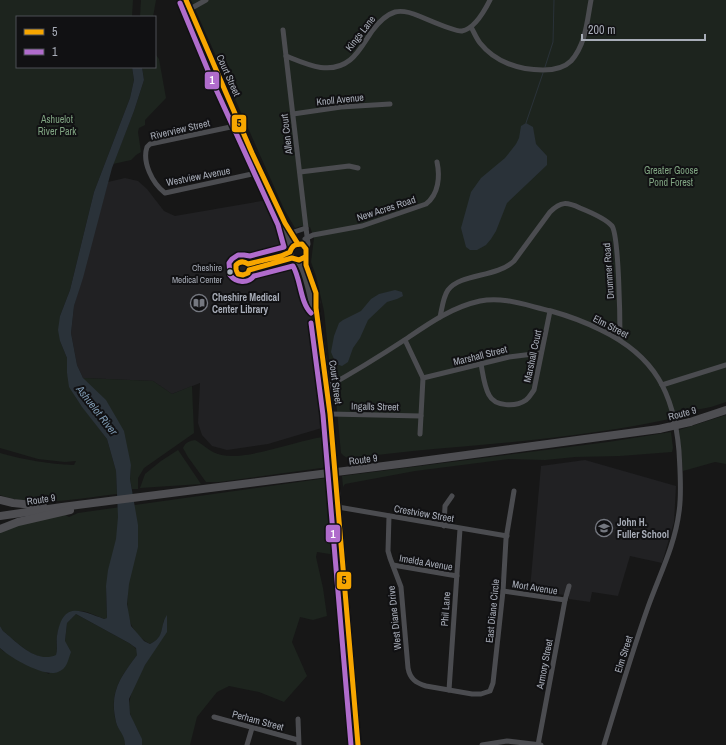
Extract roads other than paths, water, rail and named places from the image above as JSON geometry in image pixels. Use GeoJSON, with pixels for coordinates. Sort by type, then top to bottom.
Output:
{"type":"FeatureCollection","features":[{"type":"Feature","properties":{"kind":"highway","name":"Route 9"},"geometry":{"type":"LineString","coordinates":[[0,516],[407,464],[659,429],[690,422],[726,410]]}},
{"type":"Feature","properties":{"kind":"highway"},"geometry":{"type":"LineString","coordinates":[[0,500],[27,505],[62,507]]}},
{"type":"Feature","properties":{"kind":"highway"},"geometry":{"type":"LineString","coordinates":[[0,529],[18,522],[102,502]]}},
{"type":"Feature","properties":{"kind":"main road","name":"Court Street"},"geometry":{"type":"LineString","coordinates":[[186,0],[240,126],[296,245]]}},
{"type":"Feature","properties":{"kind":"main road","name":"Court Street"},"geometry":{"type":"LineString","coordinates":[[285,223],[296,245]]}},
{"type":"Feature","properties":{"kind":"main road","name":"Court Street"},"geometry":{"type":"LineString","coordinates":[[296,245],[303,246],[306,253],[317,302],[316,308],[330,414],[358,745]]}},
{"type":"Feature","properties":{"kind":"main road","name":"Court Street"},"geometry":{"type":"LineString","coordinates":[[296,245],[290,252],[291,256],[298,260],[303,269],[313,305],[316,308]]}},
{"type":"Feature","properties":{"kind":"main road"},"geometry":{"type":"LineString","coordinates":[[298,260],[306,253]]}},
{"type":"Feature","properties":{"kind":"street"},"geometry":{"type":"LineString","coordinates":[[190,9],[206,0]]}},
{"type":"Feature","properties":{"kind":"street"},"geometry":{"type":"LineString","coordinates":[[490,0],[471,27],[486,50],[509,65],[526,69],[555,69],[570,63],[581,47],[591,0]]}},
{"type":"Feature","properties":{"kind":"street","name":"Kings Lane"},"geometry":{"type":"LineString","coordinates":[[286,56],[316,67],[330,68],[343,65],[350,61],[357,53],[377,24],[396,12],[412,14],[457,30],[462,31],[471,27]]}},
{"type":"Feature","properties":{"kind":"street","name":"Allen Court"},"geometry":{"type":"LineString","coordinates":[[283,30],[308,244],[306,253]]}},
{"type":"Feature","properties":{"kind":"street","name":"Knoll Avenue"},"geometry":{"type":"LineString","coordinates":[[293,114],[341,107],[390,104]]}},
{"type":"Feature","properties":{"kind":"street","name":"Riverview Street"},"geometry":{"type":"LineString","coordinates":[[147,147],[154,143],[240,126]]}},
{"type":"Feature","properties":{"kind":"street","name":"Westview Avenue"},"geometry":{"type":"LineString","coordinates":[[147,147],[146,156],[150,171],[157,186],[165,193],[261,172]]}},
{"type":"Feature","properties":{"kind":"street","name":"New Acres Road"},"geometry":{"type":"LineString","coordinates":[[307,237],[362,226],[426,204],[431,200],[439,176],[437,162]]}},
{"type":"Feature","properties":{"kind":"street"},"geometry":{"type":"LineString","coordinates":[[300,172],[349,166],[358,168]]}},
{"type":"Feature","properties":{"kind":"street","name":"Drummer Road"},"geometry":{"type":"LineString","coordinates":[[440,317],[445,297],[452,287],[461,281],[498,271],[510,264],[554,208],[565,203],[591,213],[608,222],[612,226],[615,234],[620,339]]}},
{"type":"Feature","properties":{"kind":"street"},"geometry":{"type":"LineString","coordinates":[[291,233],[306,228]]}},
{"type":"Feature","properties":{"kind":"street"},"geometry":{"type":"LineString","coordinates":[[296,245],[307,237]]}},
{"type":"Feature","properties":{"kind":"street","name":"Elm Street"},"geometry":{"type":"LineString","coordinates":[[327,387],[406,340],[440,317],[473,303],[489,300],[511,301],[573,318],[620,339],[647,361],[662,385],[672,409],[678,445],[680,489],[678,522],[633,652],[604,745]]}},
{"type":"Feature","properties":{"kind":"street","name":"Marshall Court"},"geometry":{"type":"LineString","coordinates":[[481,364],[486,388],[489,396],[494,401],[507,405],[527,400],[534,390],[550,311]]}},
{"type":"Feature","properties":{"kind":"street"},"geometry":{"type":"LineString","coordinates":[[406,340],[423,378],[420,434]]}},
{"type":"Feature","properties":{"kind":"street","name":"Marshall Street"},"geometry":{"type":"LineString","coordinates":[[423,378],[509,357],[541,353]]}},
{"type":"Feature","properties":{"kind":"street"},"geometry":{"type":"LineString","coordinates":[[662,385],[726,365]]}},
{"type":"Feature","properties":{"kind":"street","name":"Ingalls Street"},"geometry":{"type":"LineString","coordinates":[[330,414],[420,416]]}},
{"type":"Feature","properties":{"kind":"street","name":"East Diane Circle"},"geometry":{"type":"LineString","coordinates":[[449,690],[481,694],[486,693],[492,688],[503,591],[507,536],[514,491]]}},
{"type":"Feature","properties":{"kind":"street"},"geometry":{"type":"LineString","coordinates":[[444,526],[445,506],[452,496]]}},
{"type":"Feature","properties":{"kind":"street","name":"Crestview Street"},"geometry":{"type":"LineString","coordinates":[[338,507],[507,536]]}},
{"type":"Feature","properties":{"kind":"street","name":"West Diane Drive"},"geometry":{"type":"LineString","coordinates":[[389,516],[388,551],[401,587],[409,674],[415,681],[426,686],[449,690]]}},
{"type":"Feature","properties":{"kind":"street","name":"Phil Lane"},"geometry":{"type":"LineString","coordinates":[[449,690],[460,529]]}},
{"type":"Feature","properties":{"kind":"street","name":"Imelda Avenue"},"geometry":{"type":"LineString","coordinates":[[393,565],[457,576]]}},
{"type":"Feature","properties":{"kind":"street","name":"Armory Street"},"geometry":{"type":"LineString","coordinates":[[539,745],[565,600],[569,586]]}},
{"type":"Feature","properties":{"kind":"street","name":"Mort Avenue"},"geometry":{"type":"LineString","coordinates":[[503,591],[565,600]]}},
{"type":"Feature","properties":{"kind":"street","name":"Perham Street"},"geometry":{"type":"LineString","coordinates":[[214,717],[299,743]]}},
{"type":"Feature","properties":{"kind":"street"},"geometry":{"type":"LineString","coordinates":[[298,719],[299,743]]}},
{"type":"Feature","properties":{"kind":"street"},"geometry":{"type":"LineString","coordinates":[[247,745],[252,728]]}},
{"type":"Feature","properties":{"kind":"street"},"geometry":{"type":"LineString","coordinates":[[482,745],[507,741],[539,745]]}},
{"type":"Feature","properties":{"kind":"water","name":"Ashuelot River"},"geometry":{"type":"Polygon","coordinates":[[[132,68],[142,68],[144,80],[112,168],[83,278],[74,306],[71,333],[77,365],[83,378],[106,400],[124,431],[131,465],[130,479],[138,525],[138,547],[129,584],[127,604],[131,626],[144,641],[150,644],[158,638],[167,615],[167,632],[145,665],[129,699],[130,714],[142,739],[142,745],[125,745],[124,738],[116,722],[114,702],[115,694],[121,678],[137,655],[136,648],[76,614],[67,623],[65,641],[71,652],[68,661],[61,671],[52,673],[45,672],[28,666],[0,648],[0,626],[3,631],[14,641],[27,650],[41,657],[49,657],[56,655],[57,636],[60,625],[63,617],[68,613],[80,611],[104,619],[107,618],[106,586],[108,570],[116,539],[118,517],[116,471],[107,439],[82,407],[69,387],[67,358],[60,341],[58,330],[60,316],[70,290],[94,192],[130,98],[134,80],[132,68]]]}},
{"type":"Feature","properties":{"kind":"water"},"geometry":{"type":"Polygon","coordinates":[[[526,123],[533,127],[536,144],[547,156],[547,165],[507,203],[496,231],[486,245],[477,250],[470,250],[466,247],[461,228],[471,192],[481,178],[505,158],[519,138],[521,126],[526,123]]]}},
{"type":"Feature","properties":{"kind":"water"},"geometry":{"type":"Polygon","coordinates":[[[395,290],[402,292],[403,296],[387,302],[368,320],[360,338],[353,348],[348,362],[342,366],[336,364],[331,352],[334,336],[339,323],[361,311],[371,299],[379,294],[395,290]]]}},
{"type":"Feature","properties":{"kind":"waterway"},"geometry":{"type":"LineString","coordinates":[[545,67],[553,42],[554,0]]}},
{"type":"Feature","properties":{"kind":"waterway"},"geometry":{"type":"LineString","coordinates":[[526,123],[543,73]]}},
{"type":"Feature","properties":{"kind":"place","name":"Cheshire Medical Center"},"geometry":{"type":"Point","coordinates":[230,272]}},
{"type":"Feature","properties":{"kind":"place","name":"Cheshire Medical Center Library"},"geometry":{"type":"Point","coordinates":[199,303]}},
{"type":"Feature","properties":{"kind":"place","name":"John H. Fuller School"},"geometry":{"type":"Point","coordinates":[604,528]}},
{"type":"Feature","properties":{"kind":"park label","name":"Ashuelot River Park"},"geometry":{"type":"Point","coordinates":[57,124]}},
{"type":"Feature","properties":{"kind":"park label","name":"Greater Goose Pond Forest"},"geometry":{"type":"Point","coordinates":[671,176]}}]}
